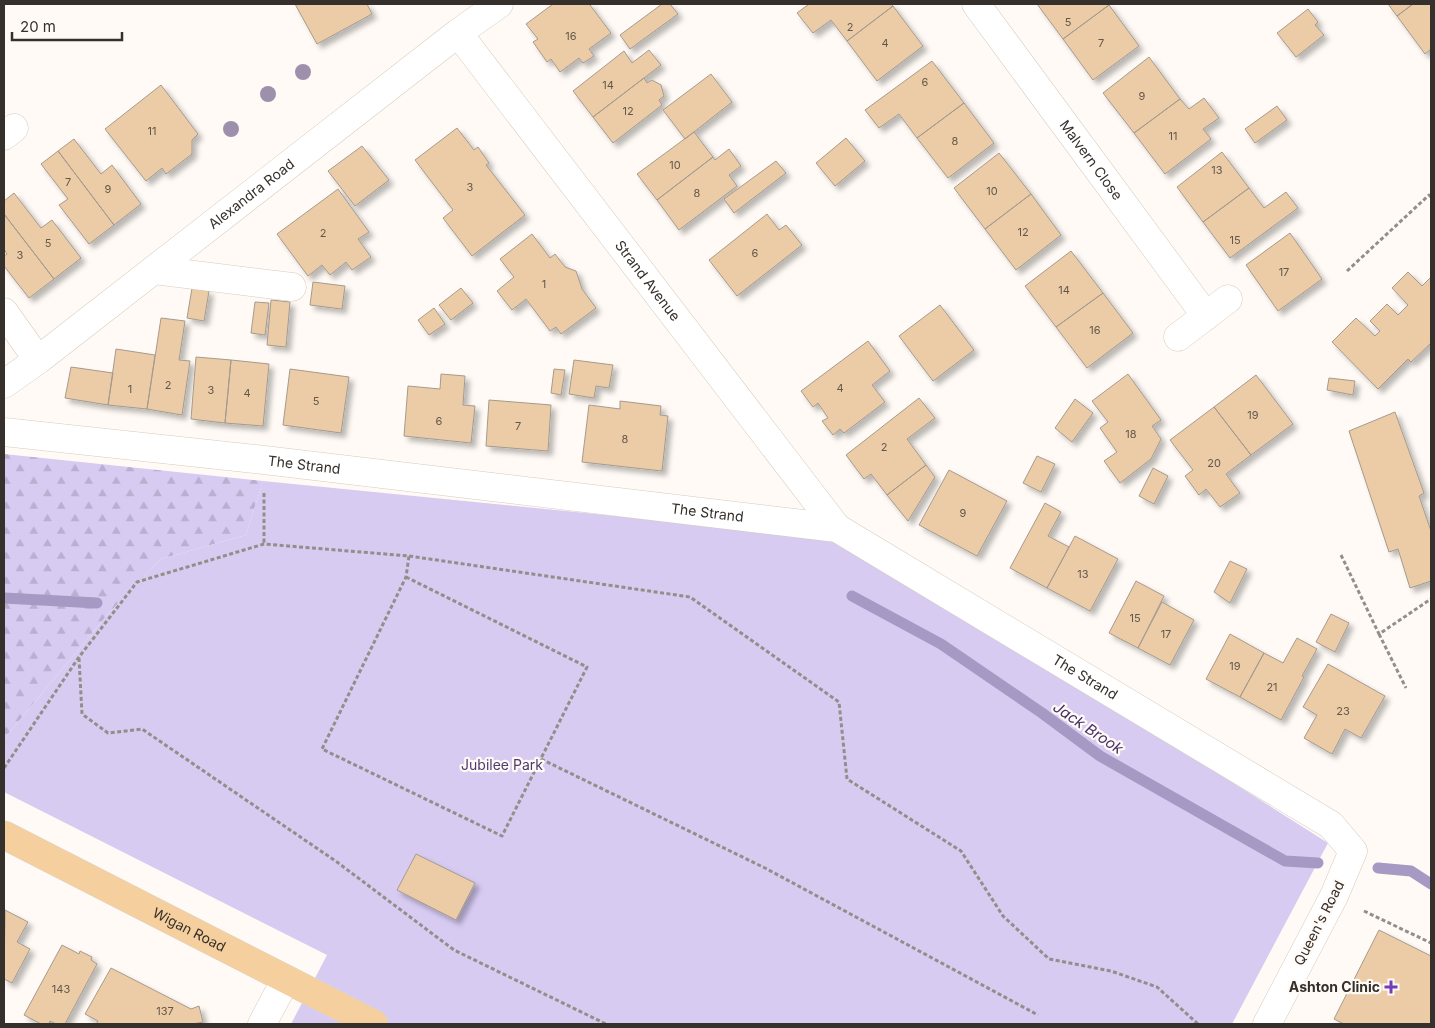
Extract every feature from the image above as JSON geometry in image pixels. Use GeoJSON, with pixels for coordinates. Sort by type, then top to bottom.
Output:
{"type":"FeatureCollection","features":[{"type":"Feature","properties":{"kind":"main road","name":"Wigan Road"},"geometry":{"type":"LineString","coordinates":[[4,835],[374,1024]]}},
{"type":"Feature","properties":{"kind":"street","name":"Alexandra Road"},"geometry":{"type":"LineString","coordinates":[[4,384],[38,360],[458,33],[498,4]]}},
{"type":"Feature","properties":{"kind":"street","name":"Malvern Close"},"geometry":{"type":"LineString","coordinates":[[976,4],[1206,316]]}},
{"type":"Feature","properties":{"kind":"street","name":"Strand Avenue"},"geometry":{"type":"LineString","coordinates":[[458,33],[837,528]]}},
{"type":"Feature","properties":{"kind":"street"},"geometry":{"type":"LineString","coordinates":[[154,270],[292,288]]}},
{"type":"Feature","properties":{"kind":"street"},"geometry":{"type":"LineString","coordinates":[[1178,337],[1228,299]]}},
{"type":"Feature","properties":{"kind":"street"},"geometry":{"type":"LineString","coordinates":[[4,312],[38,360]]}},
{"type":"Feature","properties":{"kind":"street","name":"The Strand"},"geometry":{"type":"LineString","coordinates":[[4,432],[264,460],[837,528],[1331,825]]}},
{"type":"Feature","properties":{"kind":"street","name":"Queen's Road"},"geometry":{"type":"LineString","coordinates":[[1267,1024],[1334,896],[1353,851],[1331,825]]}},
{"type":"Feature","properties":{"kind":"street"},"geometry":{"type":"LineString","coordinates":[[262,1024],[286,980]]}},
{"type":"Feature","properties":{"kind":"path"},"geometry":{"type":"LineString","coordinates":[[1347,271],[1429,195],[1431,197]]}},
{"type":"Feature","properties":{"kind":"path"},"geometry":{"type":"LineString","coordinates":[[264,460],[264,544]]}},
{"type":"Feature","properties":{"kind":"path"},"geometry":{"type":"LineString","coordinates":[[4,768],[79,657],[138,582],[264,544],[409,556],[690,597],[839,702],[848,779],[961,851],[1003,916],[1049,959],[1111,971],[1157,987],[1198,1024]]}},
{"type":"Feature","properties":{"kind":"path"},"geometry":{"type":"LineString","coordinates":[[1341,555],[1406,688]]}},
{"type":"Feature","properties":{"kind":"path"},"geometry":{"type":"LineString","coordinates":[[406,577],[587,667],[502,836],[322,749],[406,577],[409,556]]}},
{"type":"Feature","properties":{"kind":"path"},"geometry":{"type":"LineString","coordinates":[[1380,634],[1431,599]]}},
{"type":"Feature","properties":{"kind":"path"},"geometry":{"type":"LineString","coordinates":[[79,657],[82,714],[108,733],[142,729],[337,862],[454,950],[606,1024]]}},
{"type":"Feature","properties":{"kind":"path"},"geometry":{"type":"LineString","coordinates":[[541,759],[765,868],[1038,1015]]}},
{"type":"Feature","properties":{"kind":"path"},"geometry":{"type":"LineString","coordinates":[[1334,896],[1431,943]]}},
{"type":"Feature","properties":{"kind":"green space"},"geometry":{"type":"Polygon","coordinates":[[[4,454],[263,481],[246,535],[161,559],[109,613],[4,739],[4,454]]]}},
{"type":"Feature","properties":{"kind":"green space","name":"Jubilee Park"},"geometry":{"type":"Polygon","coordinates":[[[263,481],[848,539],[1328,843],[1232,1024],[291,1024],[327,955],[4,792],[4,739],[109,613],[161,559],[246,535],[263,481]]]}},
{"type":"Feature","properties":{"kind":"building"},"geometry":{"type":"Polygon","coordinates":[[[295,4],[367,4],[372,14],[317,44],[295,4]]]}},
{"type":"Feature","properties":{"kind":"building"},"geometry":{"type":"Polygon","coordinates":[[[553,4],[592,4],[590,5],[611,33],[589,49],[594,56],[583,63],[579,58],[560,72],[551,59],[547,62],[533,42],[538,39],[526,24],[553,4]]]}},
{"type":"Feature","properties":{"kind":"building"},"geometry":{"type":"Polygon","coordinates":[[[662,4],[670,4],[678,14],[630,49],[620,35],[662,4]]]}},
{"type":"Feature","properties":{"kind":"building"},"geometry":{"type":"Polygon","coordinates":[[[809,4],[891,4],[893,6],[847,41],[831,20],[813,33],[797,13],[809,4]]]}},
{"type":"Feature","properties":{"kind":"building"},"geometry":{"type":"Polygon","coordinates":[[[1037,4],[1108,4],[1109,5],[1063,39],[1037,4]]]}},
{"type":"Feature","properties":{"kind":"building"},"geometry":{"type":"Polygon","coordinates":[[[1388,4],[1413,4],[1397,16],[1388,4]]]}},
{"type":"Feature","properties":{"kind":"building"},"geometry":{"type":"Polygon","coordinates":[[[1413,4],[1431,4],[1431,49],[1425,54],[1397,16],[1413,4]]]}},
{"type":"Feature","properties":{"kind":"building"},"geometry":{"type":"Polygon","coordinates":[[[1109,5],[1139,46],[1093,80],[1063,39],[1109,5]]]}},
{"type":"Feature","properties":{"kind":"building"},"geometry":{"type":"Polygon","coordinates":[[[893,6],[923,46],[877,81],[847,41],[893,6]]]}},
{"type":"Feature","properties":{"kind":"building"},"geometry":{"type":"Polygon","coordinates":[[[1308,9],[1318,22],[1315,25],[1324,35],[1296,57],[1277,33],[1308,9]]]}},
{"type":"Feature","properties":{"kind":"building"},"geometry":{"type":"Polygon","coordinates":[[[649,50],[661,65],[593,117],[573,91],[624,51],[632,63],[649,50]]]}},
{"type":"Feature","properties":{"kind":"building"},"geometry":{"type":"Polygon","coordinates":[[[1149,57],[1180,99],[1134,133],[1103,93],[1149,57]]]}},
{"type":"Feature","properties":{"kind":"building"},"geometry":{"type":"Polygon","coordinates":[[[932,61],[964,103],[917,138],[899,114],[879,128],[865,110],[932,61]]]}},
{"type":"Feature","properties":{"kind":"building"},"geometry":{"type":"Polygon","coordinates":[[[711,74],[732,102],[685,139],[663,110],[711,74]]]}},
{"type":"Feature","properties":{"kind":"building"},"geometry":{"type":"Polygon","coordinates":[[[644,78],[647,83],[652,80],[661,85],[664,96],[659,100],[662,105],[613,143],[593,117],[644,78]]]}},
{"type":"Feature","properties":{"kind":"building"},"geometry":{"type":"Polygon","coordinates":[[[161,85],[198,134],[192,140],[192,154],[166,174],[162,168],[146,181],[105,129],[161,85]]]}},
{"type":"Feature","properties":{"kind":"building"},"geometry":{"type":"Polygon","coordinates":[[[1204,98],[1219,118],[1203,129],[1211,139],[1165,174],[1134,133],[1180,99],[1189,109],[1204,98]]]}},
{"type":"Feature","properties":{"kind":"building"},"geometry":{"type":"Polygon","coordinates":[[[964,103],[994,143],[948,178],[917,138],[964,103]]]}},
{"type":"Feature","properties":{"kind":"building"},"geometry":{"type":"Polygon","coordinates":[[[1277,106],[1287,120],[1255,143],[1245,129],[1277,106]]]}},
{"type":"Feature","properties":{"kind":"building"},"geometry":{"type":"Polygon","coordinates":[[[457,128],[474,150],[478,147],[489,163],[486,165],[525,215],[472,256],[443,218],[453,210],[415,160],[457,128]]]}},
{"type":"Feature","properties":{"kind":"building"},"geometry":{"type":"Polygon","coordinates":[[[694,132],[713,157],[657,200],[637,174],[694,132]]]}},
{"type":"Feature","properties":{"kind":"building"},"geometry":{"type":"Polygon","coordinates":[[[846,138],[865,161],[835,186],[816,163],[846,138]]]}},
{"type":"Feature","properties":{"kind":"building"},"geometry":{"type":"Polygon","coordinates":[[[74,139],[101,174],[112,165],[141,204],[114,225],[58,151],[74,139]]]}},
{"type":"Feature","properties":{"kind":"building"},"geometry":{"type":"Polygon","coordinates":[[[362,146],[389,180],[355,206],[328,171],[362,146]]]}},
{"type":"Feature","properties":{"kind":"building"},"geometry":{"type":"Polygon","coordinates":[[[729,149],[741,166],[729,175],[737,186],[679,230],[657,200],[713,157],[715,160],[729,149]]]}},
{"type":"Feature","properties":{"kind":"building"},"geometry":{"type":"Polygon","coordinates":[[[58,151],[114,225],[89,244],[59,205],[68,199],[41,164],[58,151]]]}},
{"type":"Feature","properties":{"kind":"building"},"geometry":{"type":"Polygon","coordinates":[[[1222,152],[1249,188],[1203,222],[1177,187],[1222,152]]]}},
{"type":"Feature","properties":{"kind":"building"},"geometry":{"type":"Polygon","coordinates":[[[999,153],[1031,194],[985,229],[954,188],[999,153]]]}},
{"type":"Feature","properties":{"kind":"building"},"geometry":{"type":"Polygon","coordinates":[[[776,161],[786,173],[734,213],[724,199],[776,161]]]}},
{"type":"Feature","properties":{"kind":"building"},"geometry":{"type":"Polygon","coordinates":[[[1249,188],[1264,208],[1286,192],[1298,208],[1230,258],[1203,222],[1249,188]]]}},
{"type":"Feature","properties":{"kind":"building"},"geometry":{"type":"Polygon","coordinates":[[[338,189],[369,232],[358,239],[371,257],[352,270],[346,262],[330,275],[322,265],[308,276],[277,234],[338,189]]]}},
{"type":"Feature","properties":{"kind":"building"},"geometry":{"type":"Polygon","coordinates":[[[14,193],[41,228],[52,220],[81,258],[54,279],[4,214],[4,201],[14,193]]]}},
{"type":"Feature","properties":{"kind":"building"},"geometry":{"type":"Polygon","coordinates":[[[1031,194],[1061,235],[1016,270],[985,229],[1031,194]]]}},
{"type":"Feature","properties":{"kind":"building"},"geometry":{"type":"Polygon","coordinates":[[[4,214],[54,279],[29,298],[4,266],[4,256],[7,254],[4,249],[4,214]]]}},
{"type":"Feature","properties":{"kind":"building"},"geometry":{"type":"Polygon","coordinates":[[[767,214],[779,230],[786,225],[802,245],[737,296],[709,260],[767,214]]]}},
{"type":"Feature","properties":{"kind":"building"},"geometry":{"type":"Polygon","coordinates":[[[1290,233],[1322,279],[1278,311],[1246,265],[1290,233]]]}},
{"type":"Feature","properties":{"kind":"building"},"geometry":{"type":"Polygon","coordinates":[[[532,234],[550,258],[555,254],[565,267],[576,271],[582,289],[596,308],[561,334],[556,327],[550,331],[526,299],[512,310],[497,291],[514,277],[500,259],[532,234]]]}},
{"type":"Feature","properties":{"kind":"building"},"geometry":{"type":"Polygon","coordinates":[[[1071,251],[1103,293],[1056,327],[1025,286],[1071,251]]]}},
{"type":"Feature","properties":{"kind":"building"},"geometry":{"type":"Polygon","coordinates":[[[1408,272],[1422,286],[1431,277],[1431,343],[1411,362],[1408,359],[1378,389],[1332,342],[1356,318],[1375,336],[1380,331],[1370,321],[1387,304],[1398,315],[1408,305],[1392,288],[1408,272]]]}},
{"type":"Feature","properties":{"kind":"building"},"geometry":{"type":"Polygon","coordinates":[[[313,282],[345,286],[342,309],[310,305],[313,282]]]}},
{"type":"Feature","properties":{"kind":"building"},"geometry":{"type":"Polygon","coordinates":[[[192,288],[209,291],[204,321],[187,318],[192,288]]]}},
{"type":"Feature","properties":{"kind":"building"},"geometry":{"type":"Polygon","coordinates":[[[461,288],[473,303],[451,320],[439,305],[461,288]]]}},
{"type":"Feature","properties":{"kind":"building"},"geometry":{"type":"Polygon","coordinates":[[[1103,293],[1133,333],[1087,368],[1056,327],[1103,293]]]}},
{"type":"Feature","properties":{"kind":"building"},"geometry":{"type":"Polygon","coordinates":[[[271,300],[290,302],[286,347],[267,345],[271,300]]]}},
{"type":"Feature","properties":{"kind":"building"},"geometry":{"type":"Polygon","coordinates":[[[255,302],[269,303],[265,335],[251,333],[255,302]]]}},
{"type":"Feature","properties":{"kind":"building"},"geometry":{"type":"Polygon","coordinates":[[[940,305],[974,350],[933,381],[899,336],[940,305]]]}},
{"type":"Feature","properties":{"kind":"building"},"geometry":{"type":"Polygon","coordinates":[[[434,308],[445,324],[429,335],[418,320],[434,308]]]}},
{"type":"Feature","properties":{"kind":"building"},"geometry":{"type":"Polygon","coordinates":[[[161,318],[185,321],[179,360],[190,361],[182,415],[147,409],[161,318]]]}},
{"type":"Feature","properties":{"kind":"building"},"geometry":{"type":"Polygon","coordinates":[[[868,341],[890,371],[872,385],[885,402],[844,433],[840,429],[833,435],[822,421],[828,418],[818,403],[813,407],[801,391],[868,341]]]}},
{"type":"Feature","properties":{"kind":"building"},"geometry":{"type":"Polygon","coordinates":[[[116,349],[155,355],[147,409],[108,405],[116,349]]]}},
{"type":"Feature","properties":{"kind":"building"},"geometry":{"type":"Polygon","coordinates":[[[196,357],[231,360],[225,423],[191,419],[196,357]]]}},
{"type":"Feature","properties":{"kind":"building"},"geometry":{"type":"Polygon","coordinates":[[[231,360],[269,364],[263,426],[225,423],[231,360]]]}},
{"type":"Feature","properties":{"kind":"building"},"geometry":{"type":"Polygon","coordinates":[[[574,360],[613,365],[609,388],[596,386],[594,398],[569,394],[574,360]]]}},
{"type":"Feature","properties":{"kind":"building"},"geometry":{"type":"Polygon","coordinates":[[[71,367],[113,373],[108,405],[65,398],[71,367]]]}},
{"type":"Feature","properties":{"kind":"building"},"geometry":{"type":"Polygon","coordinates":[[[290,369],[349,377],[341,433],[283,425],[290,369]]]}},
{"type":"Feature","properties":{"kind":"building"},"geometry":{"type":"Polygon","coordinates":[[[554,369],[565,370],[561,395],[551,393],[554,369]]]}},
{"type":"Feature","properties":{"kind":"building"},"geometry":{"type":"Polygon","coordinates":[[[441,374],[465,376],[463,405],[475,406],[471,443],[404,436],[408,386],[440,389],[441,374]]]}},
{"type":"Feature","properties":{"kind":"building"},"geometry":{"type":"Polygon","coordinates":[[[1128,374],[1161,420],[1152,426],[1161,439],[1151,459],[1120,483],[1104,461],[1117,452],[1100,428],[1108,422],[1092,401],[1128,374]]]}},
{"type":"Feature","properties":{"kind":"building"},"geometry":{"type":"Polygon","coordinates":[[[1256,375],[1293,424],[1251,455],[1214,407],[1256,375]]]}},
{"type":"Feature","properties":{"kind":"building"},"geometry":{"type":"Polygon","coordinates":[[[1329,378],[1355,381],[1353,395],[1327,390],[1329,378]]]}},
{"type":"Feature","properties":{"kind":"building"},"geometry":{"type":"Polygon","coordinates":[[[919,398],[935,418],[907,439],[926,465],[887,495],[871,474],[864,479],[846,455],[919,398]]]}},
{"type":"Feature","properties":{"kind":"building"},"geometry":{"type":"Polygon","coordinates":[[[1075,399],[1093,413],[1072,442],[1055,428],[1075,399]]]}},
{"type":"Feature","properties":{"kind":"building"},"geometry":{"type":"Polygon","coordinates":[[[489,400],[551,405],[548,451],[486,446],[489,400]]]}},
{"type":"Feature","properties":{"kind":"building"},"geometry":{"type":"Polygon","coordinates":[[[620,401],[661,406],[660,415],[668,416],[662,471],[582,462],[589,405],[620,409],[620,401]]]}},
{"type":"Feature","properties":{"kind":"building"},"geometry":{"type":"Polygon","coordinates":[[[1214,407],[1251,455],[1226,474],[1240,493],[1220,507],[1206,489],[1199,495],[1185,476],[1193,470],[1170,440],[1214,407]]]}},
{"type":"Feature","properties":{"kind":"building"},"geometry":{"type":"Polygon","coordinates":[[[1395,412],[1424,493],[1419,496],[1431,531],[1431,581],[1410,588],[1398,549],[1389,552],[1349,431],[1395,412]]]}},
{"type":"Feature","properties":{"kind":"building"},"geometry":{"type":"Polygon","coordinates":[[[1037,456],[1055,464],[1041,492],[1023,483],[1037,456]]]}},
{"type":"Feature","properties":{"kind":"building"},"geometry":{"type":"Polygon","coordinates":[[[926,465],[935,477],[908,521],[887,495],[926,465]]]}},
{"type":"Feature","properties":{"kind":"building"},"geometry":{"type":"Polygon","coordinates":[[[1153,468],[1168,476],[1154,504],[1139,496],[1153,468]]]}},
{"type":"Feature","properties":{"kind":"building"},"geometry":{"type":"Polygon","coordinates":[[[949,470],[1007,501],[977,556],[919,525],[949,470]]]}},
{"type":"Feature","properties":{"kind":"building"},"geometry":{"type":"Polygon","coordinates":[[[1045,503],[1061,512],[1048,536],[1069,547],[1047,588],[1010,568],[1045,503]]]}},
{"type":"Feature","properties":{"kind":"building"},"geometry":{"type":"Polygon","coordinates":[[[1075,536],[1118,559],[1090,611],[1047,588],[1075,536]]]}},
{"type":"Feature","properties":{"kind":"building"},"geometry":{"type":"Polygon","coordinates":[[[1230,561],[1247,569],[1230,603],[1214,592],[1230,561]]]}},
{"type":"Feature","properties":{"kind":"building"},"geometry":{"type":"Polygon","coordinates":[[[1136,581],[1164,596],[1138,648],[1109,633],[1136,581]]]}},
{"type":"Feature","properties":{"kind":"building"},"geometry":{"type":"Polygon","coordinates":[[[1162,602],[1194,620],[1170,665],[1138,648],[1162,602]]]}},
{"type":"Feature","properties":{"kind":"building"},"geometry":{"type":"Polygon","coordinates":[[[1331,614],[1349,623],[1335,652],[1316,642],[1331,614]]]}},
{"type":"Feature","properties":{"kind":"building"},"geometry":{"type":"Polygon","coordinates":[[[1230,634],[1264,653],[1240,697],[1206,679],[1230,634]]]}},
{"type":"Feature","properties":{"kind":"building"},"geometry":{"type":"Polygon","coordinates":[[[1297,638],[1317,649],[1281,720],[1240,697],[1264,653],[1283,663],[1297,638]]]}},
{"type":"Feature","properties":{"kind":"building"},"geometry":{"type":"Polygon","coordinates":[[[1328,664],[1385,696],[1361,738],[1345,729],[1332,754],[1304,738],[1317,715],[1303,707],[1328,664]]]}},
{"type":"Feature","properties":{"kind":"building"},"geometry":{"type":"Polygon","coordinates":[[[416,854],[475,883],[456,920],[397,890],[416,854]]]}},
{"type":"Feature","properties":{"kind":"building"},"geometry":{"type":"Polygon","coordinates":[[[5,910],[28,922],[17,942],[30,949],[12,983],[4,979],[5,910]]]}},
{"type":"Feature","properties":{"kind":"building","name":"Ashton Clinic"},"geometry":{"type":"Polygon","coordinates":[[[1379,930],[1431,956],[1431,1024],[1344,1024],[1334,1019],[1379,930]]]}},
{"type":"Feature","properties":{"kind":"building"},"geometry":{"type":"Polygon","coordinates":[[[62,945],[79,954],[80,951],[92,957],[91,960],[97,964],[65,1024],[56,1024],[50,1021],[49,1024],[41,1024],[24,1015],[62,945]]]}},
{"type":"Feature","properties":{"kind":"building"},"geometry":{"type":"Polygon","coordinates":[[[111,968],[191,1009],[199,1006],[203,1022],[193,1024],[96,1024],[98,1021],[85,1014],[111,968]]]}},
{"type":"Feature","properties":{"kind":"waterway","name":"Jack Brook"},"geometry":{"type":"LineString","coordinates":[[852,596],[941,644],[1042,713],[1100,756],[1285,861],[1318,863]]}},
{"type":"Feature","properties":{"kind":"waterway","name":"Jack Brook"},"geometry":{"type":"LineString","coordinates":[[4,598],[97,603]]}},
{"type":"Feature","properties":{"kind":"waterway","name":"Jack Brook"},"geometry":{"type":"LineString","coordinates":[[1378,868],[1411,871],[1431,884]]}},
{"type":"Feature","properties":{"kind":"place","name":"Ashton Clinic"},"geometry":{"type":"Point","coordinates":[1391,987]}}]}
